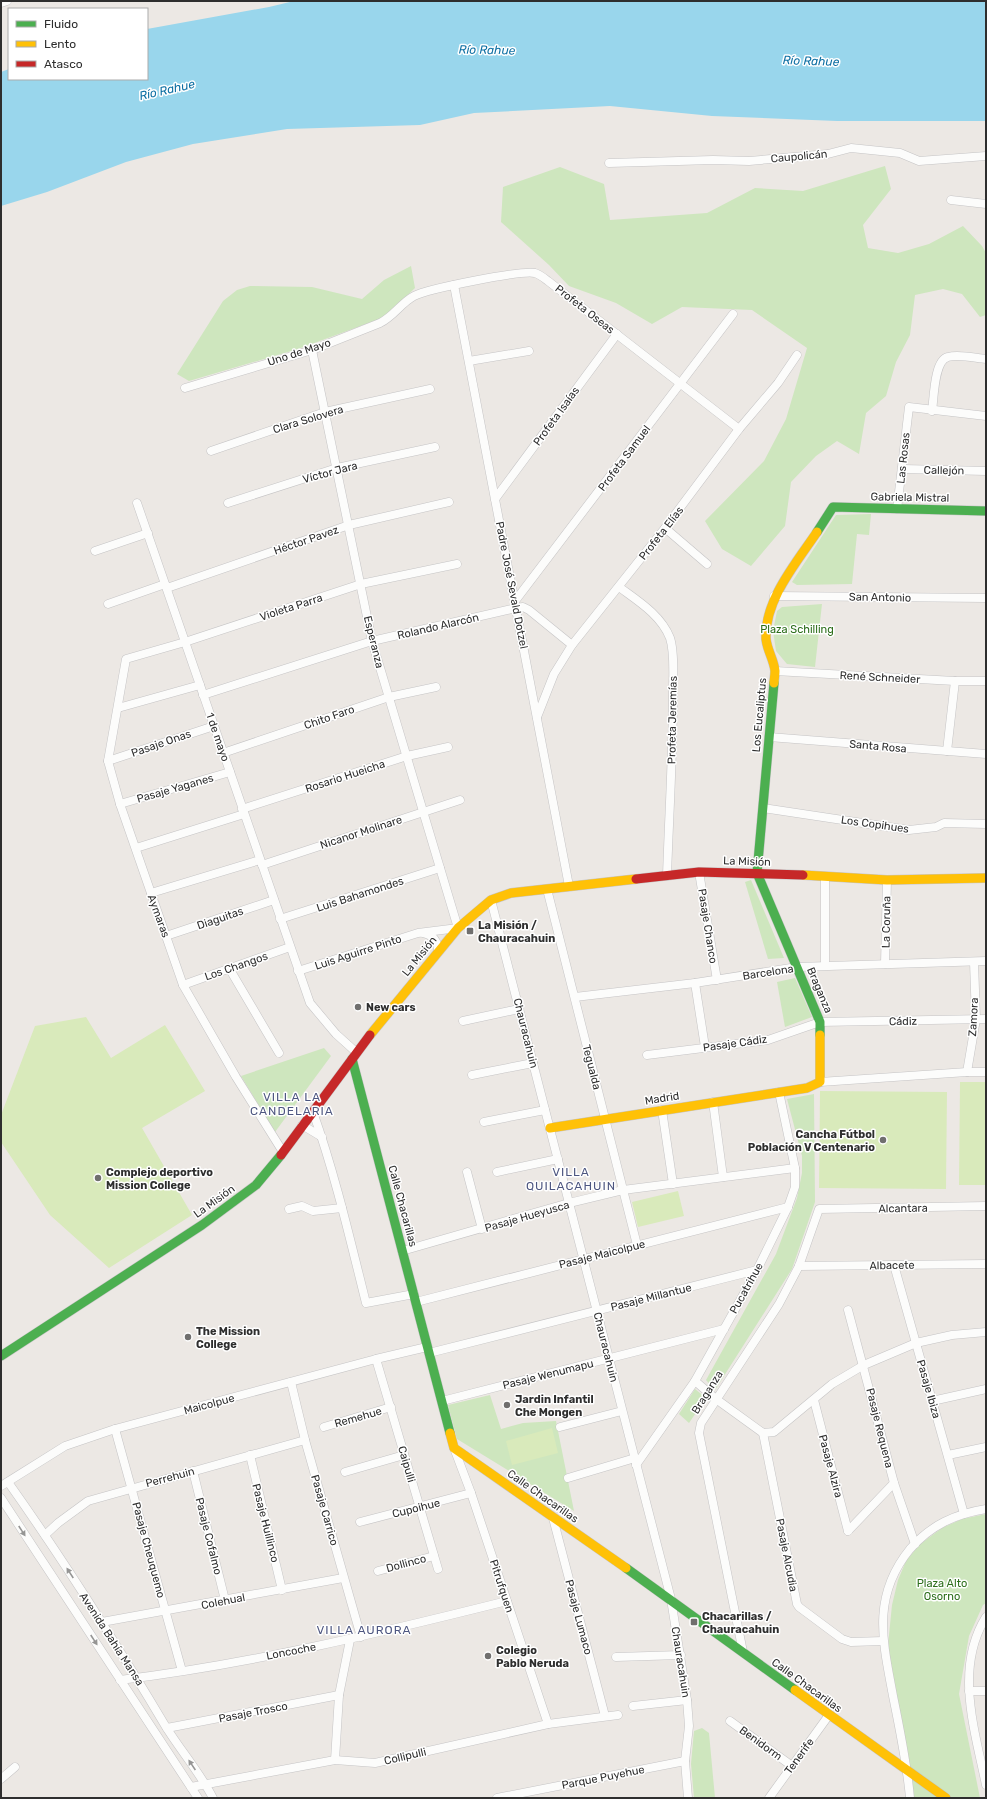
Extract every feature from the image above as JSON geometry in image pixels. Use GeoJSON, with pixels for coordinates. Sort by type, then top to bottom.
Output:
{"type":"FeatureCollection","features":[{"type":"Feature","properties":{"kind":"street","name":"Caupolicán"},"geometry":{"type":"LineString","coordinates":[[609,163],[713,160],[749,161],[828,154],[851,148],[900,153],[919,161],[986,156]]}},
{"type":"Feature","properties":{"kind":"street"},"geometry":{"type":"LineString","coordinates":[[951,200],[986,204]]}},
{"type":"Feature","properties":{"kind":"street","name":"Profeta Oseas"},"geometry":{"type":"LineString","coordinates":[[405,302],[415,296],[454,285],[517,274],[535,273],[548,281],[739,429]]}},
{"type":"Feature","properties":{"kind":"street","name":"Padre José Sevald Dotzel"},"geometry":{"type":"LineString","coordinates":[[454,285],[570,886]]}},
{"type":"Feature","properties":{"kind":"street","name":"Uno de Mayo"},"geometry":{"type":"LineString","coordinates":[[184,388],[312,350],[390,318],[405,302]]}},
{"type":"Feature","properties":{"kind":"street","name":"Profeta Samuel"},"geometry":{"type":"LineString","coordinates":[[516,605],[733,314]]}},
{"type":"Feature","properties":{"kind":"street","name":"Profeta Isaías"},"geometry":{"type":"LineString","coordinates":[[495,499],[617,334]]}},
{"type":"Feature","properties":{"kind":"street","name":"Esperanza"},"geometry":{"type":"LineString","coordinates":[[312,350],[372,641],[458,928]]}},
{"type":"Feature","properties":{"kind":"street"},"geometry":{"type":"LineString","coordinates":[[469,361],[529,351]]}},
{"type":"Feature","properties":{"kind":"street","name":"Profeta Elías"},"geometry":{"type":"LineString","coordinates":[[537,718],[554,674],[572,645],[665,528],[739,429],[778,383],[797,355]]}},
{"type":"Feature","properties":{"kind":"street"},"geometry":{"type":"LineString","coordinates":[[986,359],[950,356],[943,359],[938,366],[932,411],[986,416]]}},
{"type":"Feature","properties":{"kind":"street","name":"Clara Solovera"},"geometry":{"type":"LineString","coordinates":[[211,451],[325,412],[430,389]]}},
{"type":"Feature","properties":{"kind":"street","name":"Las Rosas"},"geometry":{"type":"LineString","coordinates":[[897,509],[903,469],[909,408],[932,411]]}},
{"type":"Feature","properties":{"kind":"street","name":"Víctor Jara"},"geometry":{"type":"LineString","coordinates":[[228,503],[337,468],[435,447]]}},
{"type":"Feature","properties":{"kind":"street","name":"Callejón"},"geometry":{"type":"LineString","coordinates":[[903,469],[986,471]]}},
{"type":"Feature","properties":{"kind":"street","name":"Héctor Pavez"},"geometry":{"type":"LineString","coordinates":[[108,604],[349,525],[449,502]]}},
{"type":"Feature","properties":{"kind":"street","name":"1 de mayo"},"geometry":{"type":"LineString","coordinates":[[137,503],[280,920],[310,1003],[354,1056]]}},
{"type":"Feature","properties":{"kind":"street","name":"Gabriela Mistral"},"geometry":{"type":"LineString","coordinates":[[833,507],[986,511]]}},
{"type":"Feature","properties":{"kind":"street","name":"Los Eucaliptus"},"geometry":{"type":"LineString","coordinates":[[757,873],[775,671],[768,653],[766,633],[768,614],[774,596],[833,507]]}},
{"type":"Feature","properties":{"kind":"street"},"geometry":{"type":"LineString","coordinates":[[665,528],[706,564]]}},
{"type":"Feature","properties":{"kind":"street"},"geometry":{"type":"LineString","coordinates":[[95,551],[148,533]]}},
{"type":"Feature","properties":{"kind":"street","name":"Violeta Parra"},"geometry":{"type":"LineString","coordinates":[[126,659],[185,642],[361,584],[457,564]]}},
{"type":"Feature","properties":{"kind":"street","name":"Profeta Jeremías"},"geometry":{"type":"LineString","coordinates":[[619,587],[650,610],[664,626],[670,640],[673,662],[673,708],[668,876]]}},
{"type":"Feature","properties":{"kind":"street","name":"San Antonio"},"geometry":{"type":"LineString","coordinates":[[774,596],[986,598]]}},
{"type":"Feature","properties":{"kind":"street"},"geometry":{"type":"LineString","coordinates":[[516,605],[529,610],[572,645]]}},
{"type":"Feature","properties":{"kind":"street","name":"Rolando Alarcón"},"geometry":{"type":"LineString","coordinates":[[203,695],[372,641],[516,605]]}},
{"type":"Feature","properties":{"kind":"street","name":"Aymaras"},"geometry":{"type":"LineString","coordinates":[[126,659],[108,761],[120,804],[183,985],[283,1152]]}},
{"type":"Feature","properties":{"kind":"street","name":"René Schneider"},"geometry":{"type":"LineString","coordinates":[[775,671],[954,681],[986,681]]}},
{"type":"Feature","properties":{"kind":"street"},"geometry":{"type":"LineString","coordinates":[[947,751],[954,681]]}},
{"type":"Feature","properties":{"kind":"street"},"geometry":{"type":"LineString","coordinates":[[118,708],[200,685]]}},
{"type":"Feature","properties":{"kind":"street","name":"Chito Faro"},"geometry":{"type":"LineString","coordinates":[[223,752],[389,697],[436,687]]}},
{"type":"Feature","properties":{"kind":"street","name":"Pasaje Onas"},"geometry":{"type":"LineString","coordinates":[[108,761],[214,726]]}},
{"type":"Feature","properties":{"kind":"street","name":"Santa Rosa"},"geometry":{"type":"LineString","coordinates":[[769,737],[986,754]]}},
{"type":"Feature","properties":{"kind":"street","name":"Rosario Hueicha"},"geometry":{"type":"LineString","coordinates":[[136,848],[407,756],[448,748]]}},
{"type":"Feature","properties":{"kind":"street","name":"Pasaje Yaganes"},"geometry":{"type":"LineString","coordinates":[[120,804],[230,772]]}},
{"type":"Feature","properties":{"kind":"street","name":"Nicanor Molinare"},"geometry":{"type":"LineString","coordinates":[[151,893],[261,862],[460,800]]}},
{"type":"Feature","properties":{"kind":"street","name":"Los Copihues"},"geometry":{"type":"LineString","coordinates":[[763,808],[909,830],[936,827],[944,823],[986,824]]}},
{"type":"Feature","properties":{"kind":"street","name":"Luis Bahamondes"},"geometry":{"type":"LineString","coordinates":[[280,920],[440,868]]}},
{"type":"Feature","properties":{"kind":"street","name":"La Misión"},"geometry":{"type":"LineString","coordinates":[[1,1356],[202,1225],[256,1185],[283,1152],[354,1056],[438,952],[458,928],[491,900],[511,893],[699,872],[757,873],[886,880],[986,878]]}},
{"type":"Feature","properties":{"kind":"street","name":"Pasaje Chanco"},"geometry":{"type":"LineString","coordinates":[[699,872],[717,980]]}},
{"type":"Feature","properties":{"kind":"street","name":"Braganza"},"geometry":{"type":"LineString","coordinates":[[757,873],[820,1022],[820,1082]]}},
{"type":"Feature","properties":{"kind":"street"},"geometry":{"type":"LineString","coordinates":[[825,877],[825,965]]}},
{"type":"Feature","properties":{"kind":"street","name":"La Coruña"},"geometry":{"type":"LineString","coordinates":[[885,964],[886,880]]}},
{"type":"Feature","properties":{"kind":"street","name":"Tegualda"},"geometry":{"type":"LineString","coordinates":[[547,889],[637,1245]]}},
{"type":"Feature","properties":{"kind":"street","name":"Diaguitas"},"geometry":{"type":"LineString","coordinates":[[166,936],[274,900]]}},
{"type":"Feature","properties":{"kind":"street","name":"Chauracahuin"},"geometry":{"type":"LineString","coordinates":[[491,900],[670,1599],[681,1655],[690,1726],[685,1761],[688,1798]]}},
{"type":"Feature","properties":{"kind":"street","name":"Luis Aguirre Pinto"},"geometry":{"type":"LineString","coordinates":[[298,970],[418,932],[458,928]]}},
{"type":"Feature","properties":{"kind":"street"},"geometry":{"type":"LineString","coordinates":[[418,932],[432,936],[436,942],[438,952]]}},
{"type":"Feature","properties":{"kind":"street","name":"Los Changos"},"geometry":{"type":"LineString","coordinates":[[183,985],[290,948]]}},
{"type":"Feature","properties":{"kind":"street","name":"Barcelona"},"geometry":{"type":"LineString","coordinates":[[575,997],[695,983],[797,967],[986,961]]}},
{"type":"Feature","properties":{"kind":"street","name":"Zamora"},"geometry":{"type":"LineString","coordinates":[[967,1072],[976,1019],[974,962]]}},
{"type":"Feature","properties":{"kind":"street"},"geometry":{"type":"LineString","coordinates":[[229,968],[279,1053]]}},
{"type":"Feature","properties":{"kind":"street"},"geometry":{"type":"LineString","coordinates":[[695,983],[705,1048]]}},
{"type":"Feature","properties":{"kind":"street"},"geometry":{"type":"LineString","coordinates":[[463,1021],[520,1009]]}},
{"type":"Feature","properties":{"kind":"street","name":"Cádiz"},"geometry":{"type":"LineString","coordinates":[[820,1022],[986,1019]]}},
{"type":"Feature","properties":{"kind":"street","name":"Pasaje Cádiz"},"geometry":{"type":"LineString","coordinates":[[647,1055],[768,1040],[820,1022]]}},
{"type":"Feature","properties":{"kind":"street","name":"Calle Chacarillas"},"geometry":{"type":"LineString","coordinates":[[354,1056],[402,1251],[454,1448],[670,1599],[946,1798]]}},
{"type":"Feature","properties":{"kind":"street"},"geometry":{"type":"LineString","coordinates":[[472,1075],[533,1062]]}},
{"type":"Feature","properties":{"kind":"street"},"geometry":{"type":"LineString","coordinates":[[779,1092],[807,1088],[820,1082],[986,1072]]}},
{"type":"Feature","properties":{"kind":"street","name":"Madrid"},"geometry":{"type":"LineString","coordinates":[[550,1128],[779,1092]]}},
{"type":"Feature","properties":{"kind":"street","name":"Pucatrihue"},"geometry":{"type":"LineString","coordinates":[[635,1462],[695,1381],[756,1270],[788,1207],[795,1187],[795,1168],[779,1092]]}},
{"type":"Feature","properties":{"kind":"street"},"geometry":{"type":"LineString","coordinates":[[713,1102],[724,1177]]}},
{"type":"Feature","properties":{"kind":"street"},"geometry":{"type":"LineString","coordinates":[[484,1122],[545,1110]]}},
{"type":"Feature","properties":{"kind":"street"},"geometry":{"type":"LineString","coordinates":[[662,1110],[673,1184]]}},
{"type":"Feature","properties":{"kind":"street"},"geometry":{"type":"LineString","coordinates":[[313,1112],[322,1137],[342,1208],[366,1303],[415,1298]]}},
{"type":"Feature","properties":{"kind":"street"},"geometry":{"type":"LineString","coordinates":[[302,1125],[322,1137]]}},
{"type":"Feature","properties":{"kind":"street"},"geometry":{"type":"LineString","coordinates":[[497,1172],[558,1159]]}},
{"type":"Feature","properties":{"kind":"street","name":"Pasaje Hueyusca"},"geometry":{"type":"LineString","coordinates":[[402,1251],[569,1203],[623,1190],[795,1168]]}},
{"type":"Feature","properties":{"kind":"street"},"geometry":{"type":"LineString","coordinates":[[467,1172],[482,1229]]}},
{"type":"Feature","properties":{"kind":"street"},"geometry":{"type":"LineString","coordinates":[[289,1209],[302,1206],[313,1211],[342,1208]]}},
{"type":"Feature","properties":{"kind":"street","name":"Alcantara"},"geometry":{"type":"LineString","coordinates":[[819,1209],[986,1206]]}},
{"type":"Feature","properties":{"kind":"street","name":"Pasaje Maicolpue"},"geometry":{"type":"LineString","coordinates":[[415,1298],[584,1259],[788,1207]]}},
{"type":"Feature","properties":{"kind":"street","name":"Braganza"},"geometry":{"type":"LineString","coordinates":[[744,1653],[699,1433],[701,1423],[779,1304],[799,1266],[819,1209]]}},
{"type":"Feature","properties":{"kind":"street","name":"Albacete"},"geometry":{"type":"LineString","coordinates":[[799,1266],[986,1264]]}},
{"type":"Feature","properties":{"kind":"street","name":"Pasaje Ibiza"},"geometry":{"type":"LineString","coordinates":[[894,1265],[964,1514]]}},
{"type":"Feature","properties":{"kind":"street","name":"Pasaje Millantue"},"geometry":{"type":"LineString","coordinates":[[428,1350],[597,1311],[756,1270]]}},
{"type":"Feature","properties":{"kind":"street","name":"Pasaje Requena"},"geometry":{"type":"LineString","coordinates":[[848,1310],[864,1365],[894,1483],[914,1544]]}},
{"type":"Feature","properties":{"kind":"street","name":"Pasaje Wenumapu"},"geometry":{"type":"LineString","coordinates":[[442,1400],[724,1329]]}},
{"type":"Feature","properties":{"kind":"street"},"geometry":{"type":"LineString","coordinates":[[695,1381],[716,1399],[763,1433],[774,1432],[832,1384],[864,1365],[916,1343],[952,1335],[986,1332]]}},
{"type":"Feature","properties":{"kind":"street","name":"Maicolpue"},"geometry":{"type":"LineString","coordinates":[[4,1484],[65,1446],[114,1429],[376,1359],[428,1350]]}},
{"type":"Feature","properties":{"kind":"street","name":"Caipulli"},"geometry":{"type":"LineString","coordinates":[[376,1359],[438,1569]]}},
{"type":"Feature","properties":{"kind":"street","name":"Pasaje Carrico"},"geometry":{"type":"LineString","coordinates":[[291,1382],[305,1440],[361,1637]]}},
{"type":"Feature","properties":{"kind":"street"},"geometry":{"type":"LineString","coordinates":[[932,1401],[986,1389]]}},
{"type":"Feature","properties":{"kind":"street","name":"Pasaje Alzira"},"geometry":{"type":"LineString","coordinates":[[814,1400],[848,1532],[894,1483]]}},
{"type":"Feature","properties":{"kind":"street","name":"Remehue"},"geometry":{"type":"LineString","coordinates":[[324,1427],[391,1407]]}},
{"type":"Feature","properties":{"kind":"street"},"geometry":{"type":"LineString","coordinates":[[560,1427],[622,1410]]}},
{"type":"Feature","properties":{"kind":"street","name":"Pasaje Cheuquemo"},"geometry":{"type":"LineString","coordinates":[[114,1429],[182,1671]]}},
{"type":"Feature","properties":{"kind":"street","name":"Pasaje Alcudia"},"geometry":{"type":"LineString","coordinates":[[763,1433],[795,1599],[799,1607],[842,1639],[851,1642],[883,1641]]}},
{"type":"Feature","properties":{"kind":"street","name":"Perrehuin"},"geometry":{"type":"LineString","coordinates":[[45,1535],[58,1523],[88,1501],[305,1440]]}},
{"type":"Feature","properties":{"kind":"street"},"geometry":{"type":"LineString","coordinates":[[948,1455],[986,1447]]}},
{"type":"Feature","properties":{"kind":"street","name":"Pitrufquen"},"geometry":{"type":"LineString","coordinates":[[454,1448],[471,1493],[548,1724]]}},
{"type":"Feature","properties":{"kind":"street","name":"Pasaje Huillinco"},"geometry":{"type":"LineString","coordinates":[[250,1455],[282,1590]]}},
{"type":"Feature","properties":{"kind":"street"},"geometry":{"type":"LineString","coordinates":[[345,1472],[404,1455]]}},
{"type":"Feature","properties":{"kind":"street"},"geometry":{"type":"LineString","coordinates":[[568,1478],[635,1462]]}},
{"type":"Feature","properties":{"kind":"street","name":"Pasaje Cofalmo"},"geometry":{"type":"LineString","coordinates":[[192,1471],[225,1600]]}},
{"type":"Feature","properties":{"kind":"street","name":"Avenida Bahía Mansa"},"geometry":{"type":"LineString","coordinates":[[4,1484],[45,1535],[138,1678],[167,1728],[205,1783],[213,1798]]}},
{"type":"Feature","properties":{"kind":"street","name":"Cupoihue"},"geometry":{"type":"LineString","coordinates":[[360,1522],[471,1493]]}},
{"type":"Feature","properties":{"kind":"street","name":"Avenida Bahía Mansa"},"geometry":{"type":"LineString","coordinates":[[1,1498],[198,1798]]}},
{"type":"Feature","properties":{"kind":"street"},"geometry":{"type":"LineString","coordinates":[[910,1798],[908,1771],[883,1641],[883,1616],[888,1592],[899,1566],[914,1544],[930,1530],[964,1514],[986,1509]]}},
{"type":"Feature","properties":{"kind":"street","name":"Pasaje Lumaco"},"geometry":{"type":"LineString","coordinates":[[553,1518],[605,1716]]}},
{"type":"Feature","properties":{"kind":"street","name":"Dollinco"},"geometry":{"type":"LineString","coordinates":[[378,1571],[434,1556]]}},
{"type":"Feature","properties":{"kind":"street","name":"Colehual"},"geometry":{"type":"LineString","coordinates":[[102,1622],[166,1612],[343,1578]]}},
{"type":"Feature","properties":{"kind":"street","name":"Loncoche"},"geometry":{"type":"LineString","coordinates":[[120,1680],[182,1671],[350,1640],[507,1601]]}},
{"type":"Feature","properties":{"kind":"street"},"geometry":{"type":"LineString","coordinates":[[986,1618],[979,1631],[972,1654],[969,1679],[972,1716],[986,1785]]}},
{"type":"Feature","properties":{"kind":"street"},"geometry":{"type":"LineString","coordinates":[[335,1760],[339,1695],[350,1640]]}},
{"type":"Feature","properties":{"kind":"street"},"geometry":{"type":"LineString","coordinates":[[616,1656],[681,1655]]}},
{"type":"Feature","properties":{"kind":"street"},"geometry":{"type":"LineString","coordinates":[[969,1691],[986,1691]]}},
{"type":"Feature","properties":{"kind":"street","name":"Pasaje Trosco"},"geometry":{"type":"LineString","coordinates":[[167,1728],[339,1695]]}},
{"type":"Feature","properties":{"kind":"street"},"geometry":{"type":"LineString","coordinates":[[633,1706],[687,1700]]}},
{"type":"Feature","properties":{"kind":"street","name":"Collipulli"},"geometry":{"type":"LineString","coordinates":[[191,1786],[335,1760],[375,1763],[548,1724],[618,1715]]}},
{"type":"Feature","properties":{"kind":"street","name":"Tenerife"},"geometry":{"type":"LineString","coordinates":[[769,1798],[829,1715]]}},
{"type":"Feature","properties":{"kind":"street","name":"Benidorm"},"geometry":{"type":"LineString","coordinates":[[730,1721],[792,1766]]}},
{"type":"Feature","properties":{"kind":"street","name":"Parque Puyehue"},"geometry":{"type":"LineString","coordinates":[[497,1798],[516,1796],[685,1761]]}},
{"type":"Feature","properties":{"kind":"street"},"geometry":{"type":"LineString","coordinates":[[1,1778],[15,1767]]}},
{"type":"Feature","properties":{"kind":"green space"},"geometry":{"type":"Polygon","coordinates":[[[885,166],[891,189],[863,225],[868,248],[898,253],[929,244],[963,226],[982,246],[986,253],[986,315],[980,317],[962,294],[943,289],[915,295],[910,335],[896,362],[886,396],[866,413],[859,454],[837,441],[816,456],[791,482],[785,526],[751,566],[722,549],[705,521],[764,461],[786,419],[807,348],[752,310],[682,307],[652,324],[616,303],[569,286],[549,265],[501,222],[503,187],[560,167],[604,184],[610,220],[707,213],[755,188],[803,191],[885,166]]]}},
{"type":"Feature","properties":{"kind":"green space"},"geometry":{"type":"Polygon","coordinates":[[[411,266],[415,288],[385,317],[298,349],[189,381],[177,374],[223,301],[237,290],[250,286],[312,287],[362,299],[384,280],[411,266]]]}},
{"type":"Feature","properties":{"kind":"green space"},"geometry":{"type":"Polygon","coordinates":[[[871,514],[869,535],[857,534],[852,584],[797,585],[792,582],[836,515],[871,514]]]}},
{"type":"Feature","properties":{"kind":"green space","name":"Plaza Schilling"},"geometry":{"type":"Polygon","coordinates":[[[822,604],[815,667],[787,664],[776,651],[773,631],[777,611],[782,607],[822,604]]]}},
{"type":"Feature","properties":{"kind":"green space"},"geometry":{"type":"Polygon","coordinates":[[[751,880],[784,958],[768,959],[745,882],[751,880]]]}},
{"type":"Feature","properties":{"kind":"green space"},"geometry":{"type":"Polygon","coordinates":[[[795,978],[812,1017],[785,1027],[777,982],[795,978]]]}},
{"type":"Feature","properties":{"kind":"green space","name":"Complejo deportivo Mission College"},"geometry":{"type":"Polygon","coordinates":[[[86,1017],[111,1058],[165,1025],[205,1091],[142,1128],[192,1215],[109,1268],[50,1215],[1,1142],[1,1115],[35,1026],[86,1017]]]}},
{"type":"Feature","properties":{"kind":"green space"},"geometry":{"type":"Polygon","coordinates":[[[324,1048],[331,1056],[275,1132],[241,1076],[324,1048]]]}},
{"type":"Feature","properties":{"kind":"green space"},"geometry":{"type":"Polygon","coordinates":[[[960,1082],[986,1082],[986,1185],[959,1185],[960,1082]]]}},
{"type":"Feature","properties":{"kind":"green space","name":"Cancha Fútbol Población V Centenario"},"geometry":{"type":"Polygon","coordinates":[[[820,1091],[947,1092],[946,1189],[819,1188],[820,1091]]]}},
{"type":"Feature","properties":{"kind":"green space"},"geometry":{"type":"Polygon","coordinates":[[[814,1094],[815,1202],[792,1269],[715,1390],[706,1380],[776,1254],[797,1198],[802,1173],[802,1156],[787,1099],[814,1094]]]}},
{"type":"Feature","properties":{"kind":"green space"},"geometry":{"type":"Polygon","coordinates":[[[678,1191],[684,1216],[638,1227],[632,1202],[678,1191]]]}},
{"type":"Feature","properties":{"kind":"green space"},"geometry":{"type":"Polygon","coordinates":[[[695,1389],[706,1398],[689,1423],[679,1414],[695,1389]]]}},
{"type":"Feature","properties":{"kind":"green space"},"geometry":{"type":"Polygon","coordinates":[[[490,1395],[501,1429],[523,1423],[556,1421],[574,1511],[457,1439],[448,1405],[490,1395]]]}},
{"type":"Feature","properties":{"kind":"green space"},"geometry":{"type":"Polygon","coordinates":[[[552,1428],[558,1453],[512,1465],[506,1441],[552,1428]]]}},
{"type":"Feature","properties":{"kind":"green space","name":"Plaza Alto Osorno"},"geometry":{"type":"Polygon","coordinates":[[[986,1514],[986,1603],[983,1605],[969,1636],[959,1694],[980,1798],[911,1798],[909,1773],[888,1645],[892,1605],[898,1580],[906,1561],[919,1545],[942,1528],[962,1519],[986,1514]]]}},
{"type":"Feature","properties":{"kind":"green space"},"geometry":{"type":"Polygon","coordinates":[[[702,1728],[709,1733],[715,1798],[694,1798],[691,1764],[694,1731],[702,1728]]]}},
{"type":"Feature","properties":{"kind":"water","name":"Río Rahue"},"geometry":{"type":"Polygon","coordinates":[[[294,1],[986,1],[986,121],[837,121],[712,116],[610,106],[474,113],[420,125],[287,129],[193,144],[126,162],[47,192],[1,206],[1,72],[8,69],[8,80],[148,80],[148,29],[269,7],[294,1]]]}},
{"type":"Feature","properties":{"kind":"traffic: fast"},"geometry":{"type":"LineString","coordinates":[[817,532],[833,507],[986,511]]}},
{"type":"Feature","properties":{"kind":"traffic: fast"},"geometry":{"type":"LineString","coordinates":[[774,683],[757,873],[820,1022],[820,1035]]}},
{"type":"Feature","properties":{"kind":"traffic: fast"},"geometry":{"type":"LineString","coordinates":[[352,1059],[450,1433]]}},
{"type":"Feature","properties":{"kind":"traffic: fast"},"geometry":{"type":"LineString","coordinates":[[1,1356],[202,1225],[256,1185],[281,1155]]}},
{"type":"Feature","properties":{"kind":"traffic: fast"},"geometry":{"type":"LineString","coordinates":[[626,1568],[795,1690]]}},
{"type":"Feature","properties":{"kind":"traffic: slow"},"geometry":{"type":"LineString","coordinates":[[774,683],[775,671],[766,639],[770,610],[783,582],[817,532]]}},
{"type":"Feature","properties":{"kind":"traffic: slow"},"geometry":{"type":"LineString","coordinates":[[803,875],[887,880],[986,878]]}},
{"type":"Feature","properties":{"kind":"traffic: slow"},"geometry":{"type":"LineString","coordinates":[[370,1035],[458,928],[491,900],[511,893],[636,879]]}},
{"type":"Feature","properties":{"kind":"traffic: slow"},"geometry":{"type":"LineString","coordinates":[[550,1128],[807,1088],[820,1082],[820,1035]]}},
{"type":"Feature","properties":{"kind":"traffic: slow"},"geometry":{"type":"LineString","coordinates":[[450,1433],[454,1448],[626,1568]]}},
{"type":"Feature","properties":{"kind":"traffic: slow"},"geometry":{"type":"LineString","coordinates":[[795,1690],[946,1798]]}},
{"type":"Feature","properties":{"kind":"traffic: jam"},"geometry":{"type":"LineString","coordinates":[[636,879],[699,872],[803,875]]}},
{"type":"Feature","properties":{"kind":"traffic: jam"},"geometry":{"type":"LineString","coordinates":[[281,1155],[370,1035]]}},
{"type":"Feature","properties":{"kind":"place","name":"La Misión / Chauracahuin"},"geometry":{"type":"Point","coordinates":[470,931]}},
{"type":"Feature","properties":{"kind":"place","name":"New cars"},"geometry":{"type":"Point","coordinates":[358,1007]}},
{"type":"Feature","properties":{"kind":"place","name":"Cancha Fútbol Población V Centenario"},"geometry":{"type":"Point","coordinates":[883,1140]}},
{"type":"Feature","properties":{"kind":"place","name":"Complejo deportivo Mission College"},"geometry":{"type":"Point","coordinates":[98,1178]}},
{"type":"Feature","properties":{"kind":"place","name":"The Mission College"},"geometry":{"type":"Point","coordinates":[188,1337]}},
{"type":"Feature","properties":{"kind":"place","name":"Jardin Infantil Che Mongen"},"geometry":{"type":"Point","coordinates":[507,1405]}},
{"type":"Feature","properties":{"kind":"place","name":"Chacarillas / Chauracahuin"},"geometry":{"type":"Point","coordinates":[694,1622]}},
{"type":"Feature","properties":{"kind":"place","name":"Colegio Pablo Neruda"},"geometry":{"type":"Point","coordinates":[488,1656]}},
{"type":"Feature","properties":{"kind":"district","name":"VILLA LA CANDELARIA"},"geometry":{"type":"Point","coordinates":[292,1104]}},
{"type":"Feature","properties":{"kind":"district","name":"VILLA QUILACAHUIN"},"geometry":{"type":"Point","coordinates":[571,1179]}},
{"type":"Feature","properties":{"kind":"district","name":"VILLA AURORA"},"geometry":{"type":"Point","coordinates":[364,1630]}}]}
